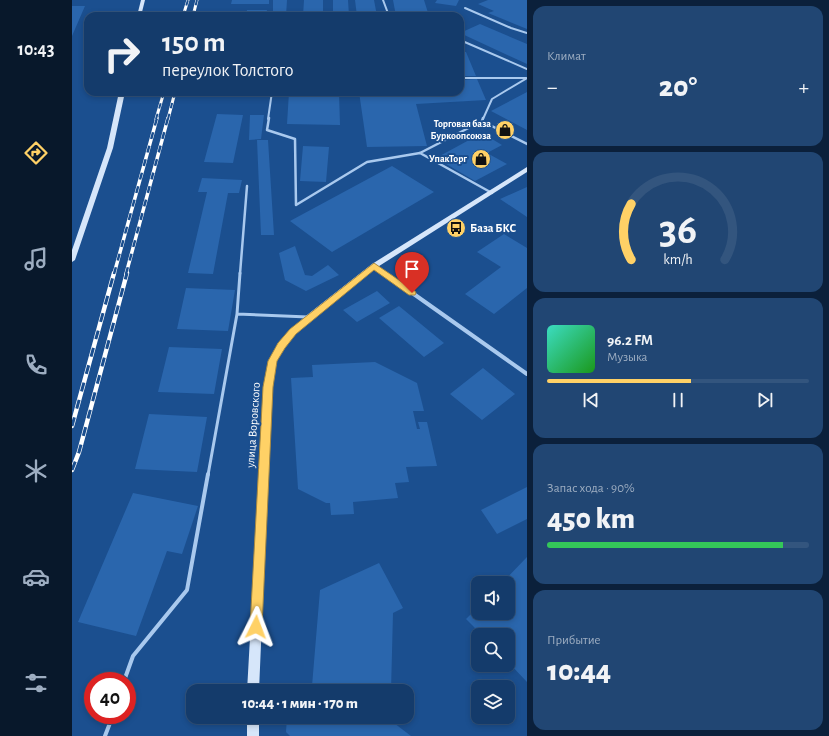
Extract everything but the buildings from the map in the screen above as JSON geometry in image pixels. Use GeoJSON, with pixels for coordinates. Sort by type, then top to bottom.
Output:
{"type":"FeatureCollection","features":[{"type":"Feature","properties":{"kind":"street"},"geometry":{"type":"LineString","coordinates":[[140,12],[143,0]]}},
{"type":"Feature","properties":{"kind":"street"},"geometry":{"type":"LineString","coordinates":[[72,260],[110,148],[121,96]]}},
{"type":"Feature","properties":{"kind":"street","name":"улица Воровского"},"geometry":{"type":"LineString","coordinates":[[253,684],[268,387],[273,361],[281,346],[293,332],[374,266],[527,169]]}},
{"type":"Feature","properties":{"kind":"street"},"geometry":{"type":"LineString","coordinates":[[374,266],[527,374]]}},
{"type":"Feature","properties":{"kind":"street"},"geometry":{"type":"LineString","coordinates":[[253,724],[253,736]]}},
{"type":"Feature","properties":{"kind":"lane"},"geometry":{"type":"LineString","coordinates":[[383,0],[388,12]]}},
{"type":"Feature","properties":{"kind":"lane"},"geometry":{"type":"LineString","coordinates":[[464,8],[527,34]]}},
{"type":"Feature","properties":{"kind":"lane"},"geometry":{"type":"LineString","coordinates":[[464,42],[527,69]]}},
{"type":"Feature","properties":{"kind":"lane"},"geometry":{"type":"LineString","coordinates":[[464,78],[527,78]]}},
{"type":"Feature","properties":{"kind":"lane"},"geometry":{"type":"LineString","coordinates":[[271,96],[267,130],[295,139],[296,205],[367,162],[420,153],[482,121],[492,99],[527,78]]}},
{"type":"Feature","properties":{"kind":"lane"},"geometry":{"type":"LineString","coordinates":[[482,121],[527,144]]}},
{"type":"Feature","properties":{"kind":"lane"},"geometry":{"type":"LineString","coordinates":[[420,153],[492,192]]}},
{"type":"Feature","properties":{"kind":"lane"},"geometry":{"type":"LineString","coordinates":[[127,672],[133,656],[187,590],[237,314],[247,186]]}},
{"type":"Feature","properties":{"kind":"lane"},"geometry":{"type":"LineString","coordinates":[[237,314],[310,317]]}},
{"type":"Feature","properties":{"kind":"lane"},"geometry":{"type":"LineString","coordinates":[[105,736],[110,724]]}},
{"type":"Feature","properties":{"kind":"railway"},"geometry":{"type":"LineString","coordinates":[[184,12],[188,0]]}},
{"type":"Feature","properties":{"kind":"railway"},"geometry":{"type":"LineString","coordinates":[[194,12],[197,0]]}},
{"type":"Feature","properties":{"kind":"railway"},"geometry":{"type":"LineString","coordinates":[[156,119],[163,96]]}},
{"type":"Feature","properties":{"kind":"railway"},"geometry":{"type":"LineString","coordinates":[[168,119],[174,96]]}},
{"type":"Feature","properties":{"kind":"railway"},"geometry":{"type":"LineString","coordinates":[[114,274],[157,118]]}},
{"type":"Feature","properties":{"kind":"railway"},"geometry":{"type":"LineString","coordinates":[[126,274],[168,118]]}},
{"type":"Feature","properties":{"kind":"railway"},"geometry":{"type":"LineString","coordinates":[[72,426],[114,273]]}},
{"type":"Feature","properties":{"kind":"railway"},"geometry":{"type":"LineString","coordinates":[[72,470],[79,452],[127,273]]}},
{"type":"Feature","properties":{"kind":"place","name":"Торговая база Буркоопсоюза"},"geometry":{"type":"Point","coordinates":[505,130]}},
{"type":"Feature","properties":{"kind":"place","name":"УпакТорг"},"geometry":{"type":"Point","coordinates":[481,159]}},
{"type":"Feature","properties":{"kind":"place","name":"База БКС"},"geometry":{"type":"Point","coordinates":[456,228]}},
{"type":"Feature","properties":{"kind":"route"},"geometry":{"type":"LineString","coordinates":[[256,627],[268,387],[273,361],[281,346],[293,332],[374,266],[412,293]]}}]}
